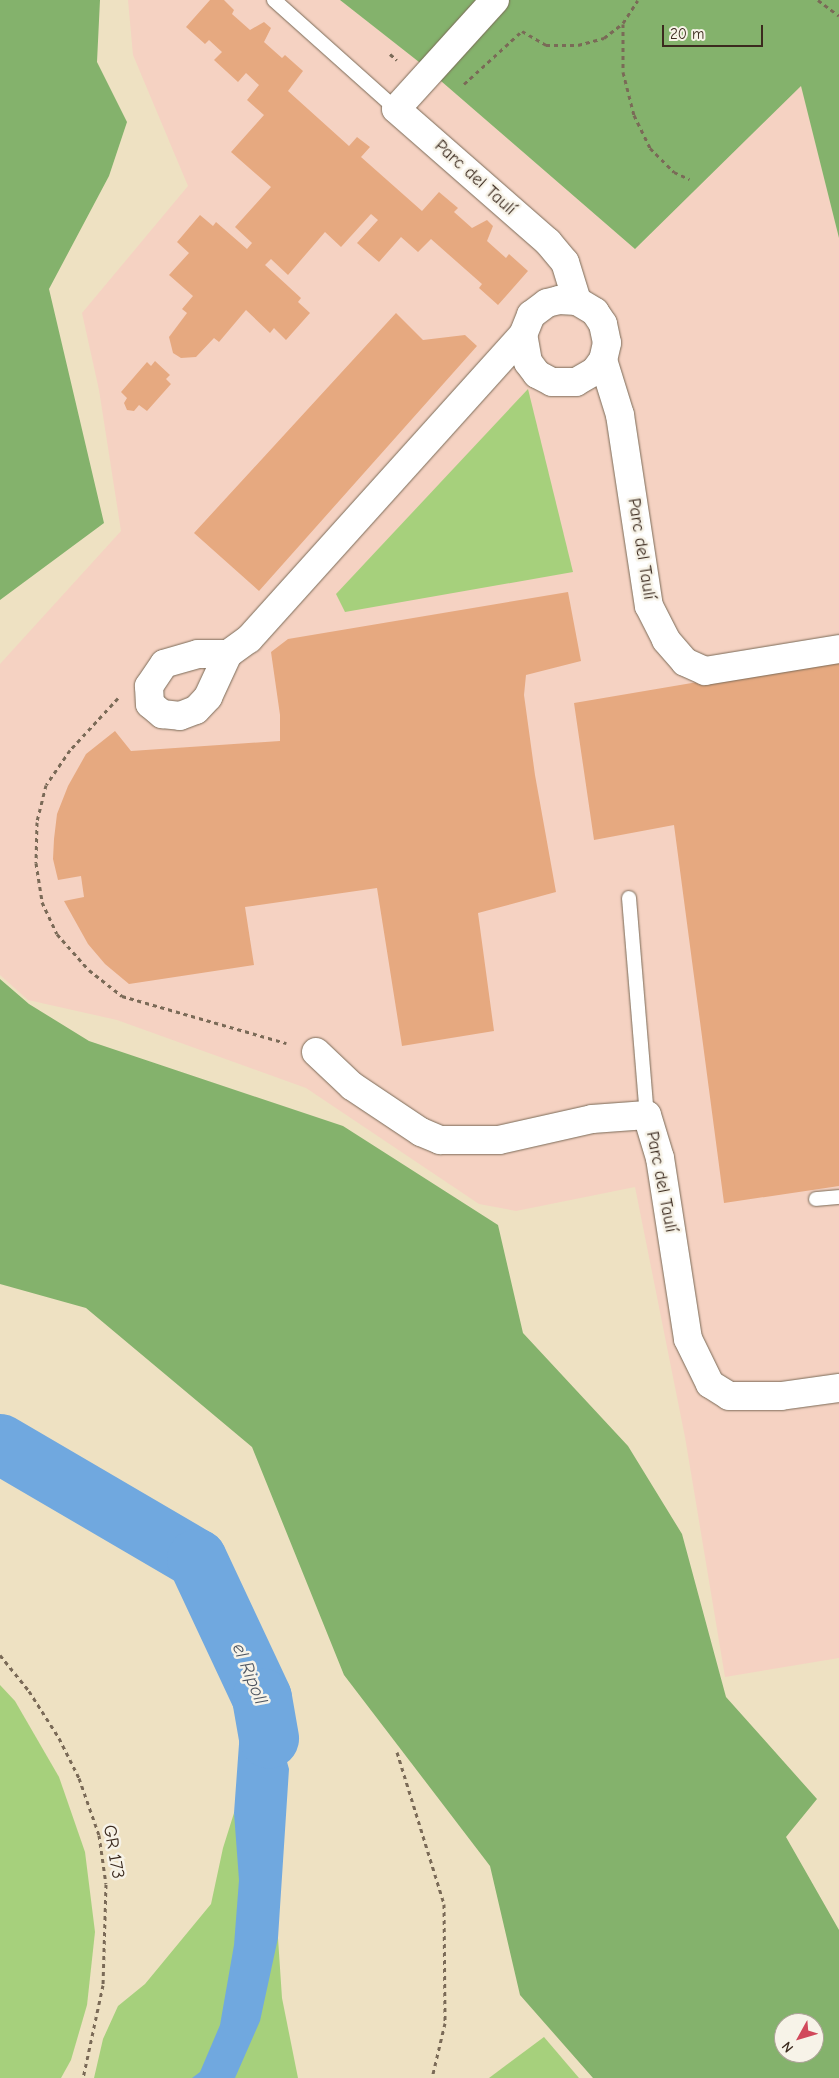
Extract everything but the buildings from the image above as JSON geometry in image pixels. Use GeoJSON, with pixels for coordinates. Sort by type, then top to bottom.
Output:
{"type":"FeatureCollection","features":[{"type":"Feature","properties":{"kind":"street"},"geometry":{"type":"LineString","coordinates":[[396,109],[495,0]]}},
{"type":"Feature","properties":{"kind":"street","name":"Parc del Taulí"},"geometry":{"type":"LineString","coordinates":[[396,109],[548,242],[565,262],[577,301],[595,312],[603,324],[607,343],[603,360],[620,415],[649,606],[666,640],[685,662],[705,671],[839,649]]}},
{"type":"Feature","properties":{"kind":"street"},"geometry":{"type":"LineString","coordinates":[[228,654],[198,654],[164,664],[149,686],[150,704],[162,714],[180,716],[196,710],[208,697],[228,654],[249,639],[523,335],[532,315],[547,303],[558,300],[577,301]]}},
{"type":"Feature","properties":{"kind":"street"},"geometry":{"type":"LineString","coordinates":[[523,335],[528,362],[537,374],[552,382],[576,382],[589,376],[603,360]]}},
{"type":"Feature","properties":{"kind":"street","name":"Parc del Taulí"},"geometry":{"type":"LineString","coordinates":[[316,1052],[352,1086],[421,1132],[440,1140],[499,1140],[592,1119],[647,1115],[660,1158],[688,1339],[710,1384],[729,1396],[781,1396],[839,1388]]}},
{"type":"Feature","properties":{"kind":"lane","name":"Parc del Taulí"},"geometry":{"type":"LineString","coordinates":[[274,0],[396,109]]}},
{"type":"Feature","properties":{"kind":"lane"},"geometry":{"type":"LineString","coordinates":[[629,898],[647,1115]]}},
{"type":"Feature","properties":{"kind":"lane"},"geometry":{"type":"LineString","coordinates":[[816,1199],[839,1196]]}},
{"type":"Feature","properties":{"kind":"path"},"geometry":{"type":"LineString","coordinates":[[460,88],[522,31],[546,45],[578,45],[604,38],[624,23],[638,0]]}},
{"type":"Feature","properties":{"kind":"path"},"geometry":{"type":"LineString","coordinates":[[818,0],[839,16]]}},
{"type":"Feature","properties":{"kind":"path"},"geometry":{"type":"LineString","coordinates":[[624,23],[623,72],[634,116],[650,148],[674,172],[689,179]]}},
{"type":"Feature","properties":{"kind":"path"},"geometry":{"type":"LineString","coordinates":[[390,54],[419,84]]}},
{"type":"Feature","properties":{"kind":"path"},"geometry":{"type":"LineString","coordinates":[[149,686],[117,698],[70,750],[46,785],[37,822],[36,863],[42,902],[58,934],[89,970],[122,996],[316,1052]]}},
{"type":"Feature","properties":{"kind":"path","name":"GR 173"},"geometry":{"type":"LineString","coordinates":[[0,1655],[29,1691],[59,1738],[79,1778],[99,1835],[106,1884],[103,1985],[83,2078]]}},
{"type":"Feature","properties":{"kind":"path"},"geometry":{"type":"LineString","coordinates":[[396,1752],[444,1904],[445,2023],[432,2078]]}},
{"type":"Feature","properties":{"kind":"shaded area"},"geometry":{"type":"Polygon","coordinates":[[[128,0],[340,0],[419,62],[635,249],[801,85],[839,238],[839,1658],[725,1677],[685,1437],[635,1187],[516,1211],[479,1204],[306,1088],[117,1020],[28,1000],[0,975],[0,664],[121,531],[99,390],[82,313],[188,186],[133,55],[128,0]]]}},
{"type":"Feature","properties":{"kind":"green space"},"geometry":{"type":"Polygon","coordinates":[[[0,0],[100,0],[97,62],[127,122],[109,176],[49,289],[104,523],[0,600],[0,0]]]}},
{"type":"Feature","properties":{"kind":"green space"},"geometry":{"type":"Polygon","coordinates":[[[340,0],[839,0],[839,238],[801,86],[635,249],[419,62],[340,0]]]}},
{"type":"Feature","properties":{"kind":"green space"},"geometry":{"type":"Polygon","coordinates":[[[528,389],[573,572],[345,612],[336,594],[528,389]]]}},
{"type":"Feature","properties":{"kind":"green space"},"geometry":{"type":"Polygon","coordinates":[[[0,979],[29,1004],[89,1041],[343,1126],[498,1225],[523,1333],[628,1446],[682,1534],[726,1697],[817,1799],[786,1837],[839,1930],[839,2078],[593,2078],[520,1995],[490,1866],[344,1675],[252,1447],[86,1308],[0,1284],[0,979]]]}},
{"type":"Feature","properties":{"kind":"green space"},"geometry":{"type":"Polygon","coordinates":[[[0,1685],[15,1701],[59,1777],[85,1852],[95,1932],[87,2005],[71,2060],[61,2078],[0,2078],[0,1685]]]}},
{"type":"Feature","properties":{"kind":"green space"},"geometry":{"type":"Polygon","coordinates":[[[234,1813],[278,1938],[282,1998],[298,2078],[94,2078],[103,2039],[118,2006],[145,1984],[211,1904],[223,1848],[234,1813]]]}},
{"type":"Feature","properties":{"kind":"green space"},"geometry":{"type":"Polygon","coordinates":[[[544,2037],[579,2078],[489,2078],[544,2037]]]}},
{"type":"Feature","properties":{"kind":"water"},"geometry":{"type":"Polygon","coordinates":[[[238,1649],[271,1704],[289,1769],[278,1938],[260,2021],[235,2078],[192,2078],[200,2072],[220,2025],[234,1945],[239,1880],[234,1813],[243,1689],[238,1649]]]}},
{"type":"Feature","properties":{"kind":"waterway","name":"el Ripoll"},"geometry":{"type":"LineString","coordinates":[[0,1444],[197,1559],[262,1698],[269,1738]]}}]}
